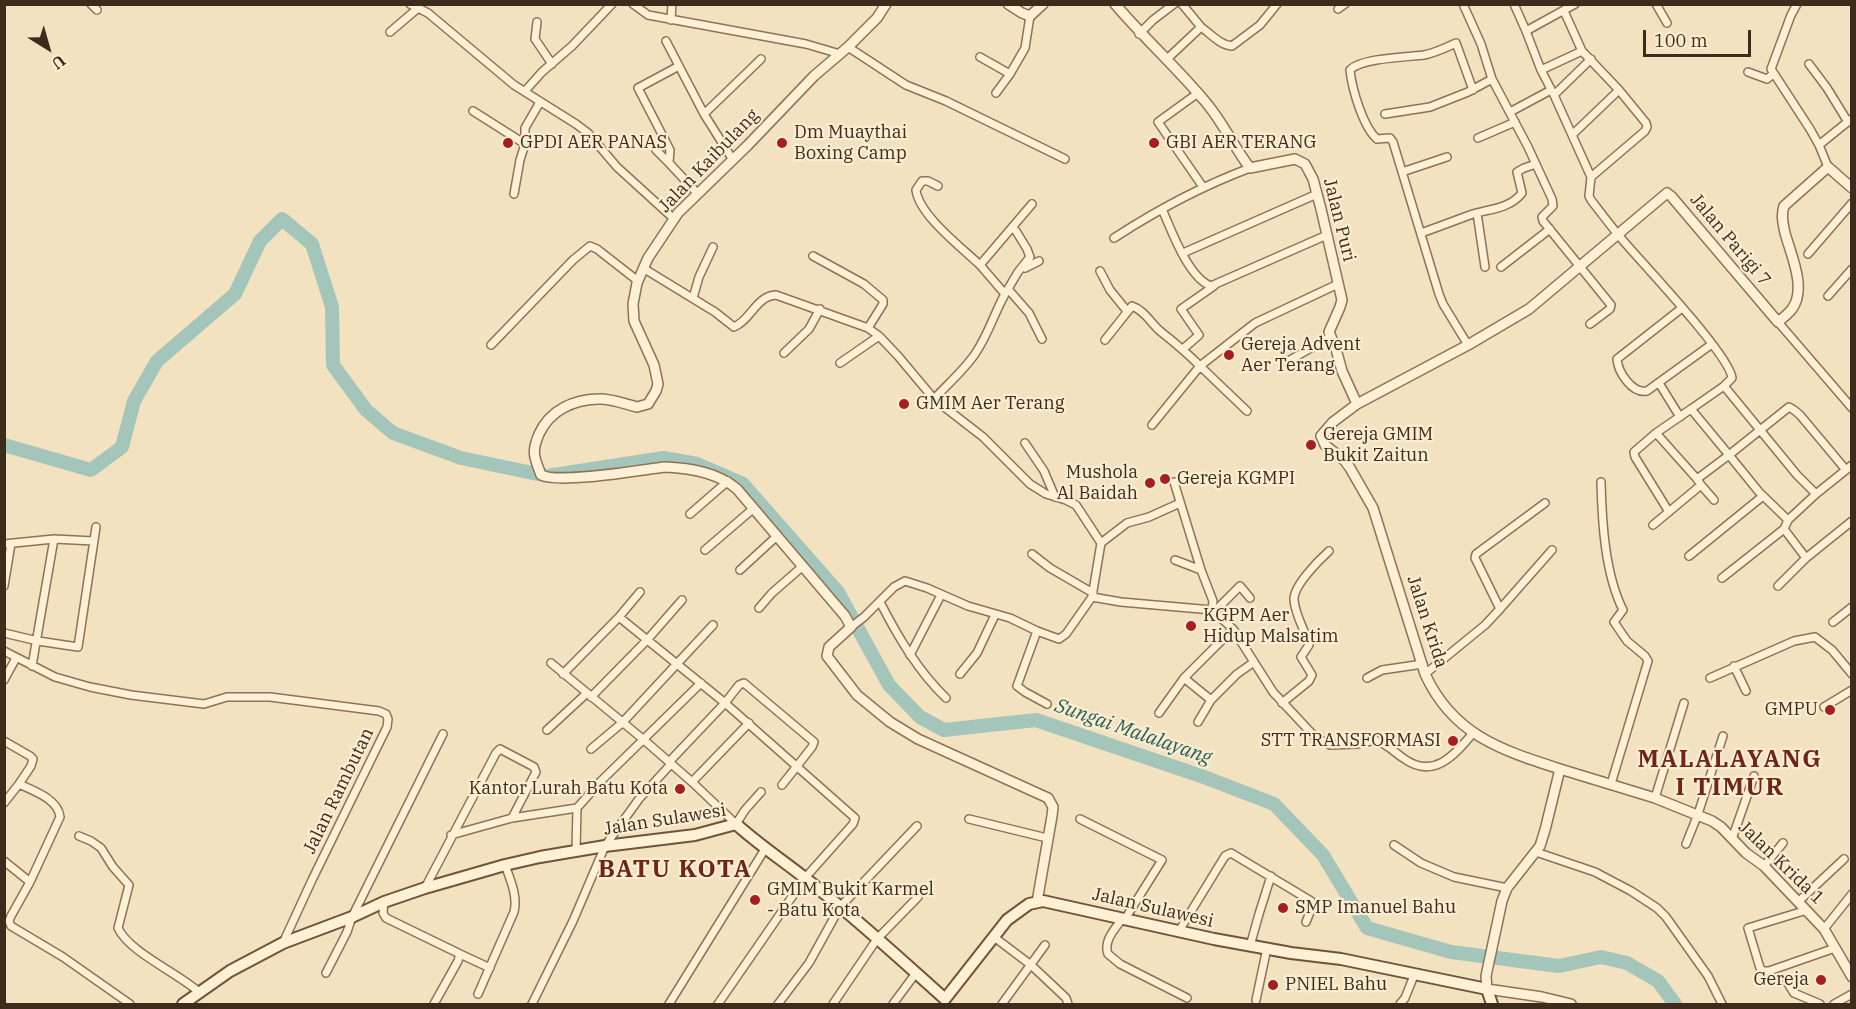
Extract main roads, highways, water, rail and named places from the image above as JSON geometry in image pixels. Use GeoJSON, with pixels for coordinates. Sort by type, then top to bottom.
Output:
{"type":"FeatureCollection","features":[{"type":"Feature","properties":{"kind":"main road","name":"Jalan Sulawesi"},"geometry":{"type":"LineString","coordinates":[[183,1005],[230,971],[283,943],[425,888],[506,865],[576,850],[695,836],[736,824],[840,907],[916,973],[943,1002],[1015,913],[1037,902],[1054,902],[1250,946],[1341,959],[1487,989],[1490,1004]]}},
{"type":"Feature","properties":{"kind":"waterway","name":"Sungai Malalayang"},"geometry":{"type":"LineString","coordinates":[[4,445],[91,470],[122,447],[134,401],[157,361],[235,294],[260,241],[282,219],[312,244],[332,307],[333,365],[366,410],[393,433],[461,458],[547,476],[664,458],[697,464],[743,484],[838,592],[889,685],[920,717],[944,730],[1036,720],[1204,777],[1274,804],[1323,855],[1367,928],[1451,952],[1559,966],[1601,957],[1627,963],[1658,981],[1675,1004]]}},
{"type":"Feature","properties":{"kind":"place","name":"GPDI AER PANAS"},"geometry":{"type":"Point","coordinates":[508,143]}},
{"type":"Feature","properties":{"kind":"place","name":"Dm Muaythai Boxing Camp"},"geometry":{"type":"Point","coordinates":[782,143]}},
{"type":"Feature","properties":{"kind":"place","name":"GBI AER TERANG"},"geometry":{"type":"Point","coordinates":[1154,143]}},
{"type":"Feature","properties":{"kind":"place","name":"Gereja Advent Aer Terang"},"geometry":{"type":"Point","coordinates":[1229,355]}},
{"type":"Feature","properties":{"kind":"place","name":"GMIM Aer Terang"},"geometry":{"type":"Point","coordinates":[904,404]}},
{"type":"Feature","properties":{"kind":"place","name":"Gereja GMIM Bukit Zaitun"},"geometry":{"type":"Point","coordinates":[1311,445]}},
{"type":"Feature","properties":{"kind":"place","name":"Gereja KGMPI"},"geometry":{"type":"Point","coordinates":[1165,479]}},
{"type":"Feature","properties":{"kind":"place","name":"Mushola Al Baidah"},"geometry":{"type":"Point","coordinates":[1150,483]}},
{"type":"Feature","properties":{"kind":"place","name":"KGPM Aer Hidup Malsatim"},"geometry":{"type":"Point","coordinates":[1191,626]}},
{"type":"Feature","properties":{"kind":"place","name":"GMPU"},"geometry":{"type":"Point","coordinates":[1830,710]}},
{"type":"Feature","properties":{"kind":"place","name":"STT TRANSFORMASI"},"geometry":{"type":"Point","coordinates":[1453,741]}},
{"type":"Feature","properties":{"kind":"place","name":"Kantor Lurah Batu Kota"},"geometry":{"type":"Point","coordinates":[680,789]}},
{"type":"Feature","properties":{"kind":"place","name":"GMIM Bukit Karmel - Batu Kota"},"geometry":{"type":"Point","coordinates":[755,900]}},
{"type":"Feature","properties":{"kind":"place","name":"SMP Imanuel Bahu"},"geometry":{"type":"Point","coordinates":[1283,908]}},
{"type":"Feature","properties":{"kind":"place","name":"Gereja"},"geometry":{"type":"Point","coordinates":[1821,980]}},
{"type":"Feature","properties":{"kind":"place","name":"PNIEL Bahu"},"geometry":{"type":"Point","coordinates":[1273,985]}},
{"type":"Feature","properties":{"kind":"district","name":"MALALAYANG I TIMUR"},"geometry":{"type":"Point","coordinates":[1730,774]}},
{"type":"Feature","properties":{"kind":"district","name":"BATU KOTA"},"geometry":{"type":"Point","coordinates":[675,870]}}]}
